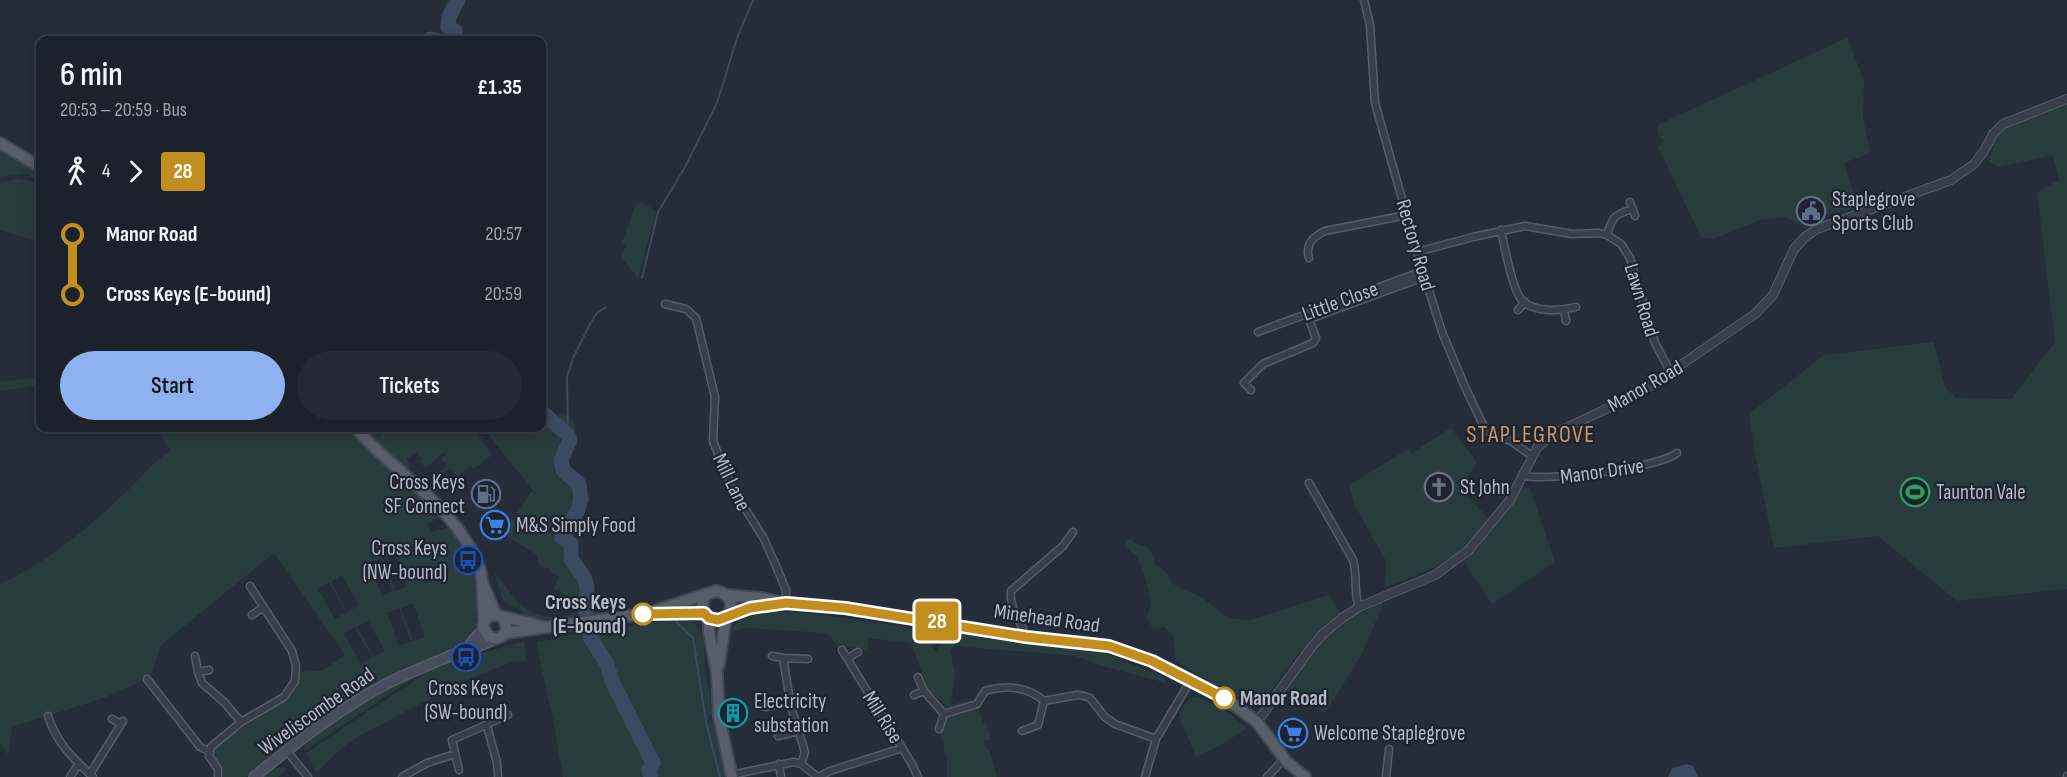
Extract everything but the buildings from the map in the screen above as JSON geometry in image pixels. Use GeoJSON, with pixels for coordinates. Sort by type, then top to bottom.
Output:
{"type":"FeatureCollection","features":[{"type":"Feature","properties":{"kind":"main road"},"geometry":{"type":"LineString","coordinates":[[0,143],[36,164]]}},
{"type":"Feature","properties":{"kind":"main road"},"geometry":{"type":"LineString","coordinates":[[360,432],[450,519],[471,549],[482,582],[484,625],[488,636],[648,614],[706,616],[718,620],[727,616]]}},
{"type":"Feature","properties":{"kind":"main road"},"geometry":{"type":"LineString","coordinates":[[482,582],[507,625],[501,636]]}},
{"type":"Feature","properties":{"kind":"main road"},"geometry":{"type":"LineString","coordinates":[[648,614],[716,591],[727,595],[732,604],[727,616],[717,674]]}},
{"type":"Feature","properties":{"kind":"main road"},"geometry":{"type":"LineString","coordinates":[[706,595],[702,604],[717,674],[719,717],[732,776]]}},
{"type":"Feature","properties":{"kind":"main road","name":"Minehead Road"},"geometry":{"type":"LineString","coordinates":[[727,595],[845,608],[1026,637],[1109,646],[1152,661],[1234,705],[1257,722],[1284,759],[1305,777]]}},
{"type":"Feature","properties":{"kind":"main road","name":"Minehead Road"},"geometry":{"type":"LineString","coordinates":[[727,616],[750,608],[782,602]]}},
{"type":"Feature","properties":{"kind":"main road"},"geometry":{"type":"LineString","coordinates":[[484,625],[489,616],[500,616],[544,627]]}},
{"type":"Feature","properties":{"kind":"main road","name":"Wiveliscombe Road"},"geometry":{"type":"LineString","coordinates":[[466,649],[484,625]]}},
{"type":"Feature","properties":{"kind":"main road","name":"Wiveliscombe Road"},"geometry":{"type":"LineString","coordinates":[[254,777],[286,750],[343,709],[389,682],[501,636]]}},
{"type":"Feature","properties":{"kind":"street","name":"Rectory Road"},"geometry":{"type":"LineString","coordinates":[[1364,0],[1370,25],[1375,103],[1442,332],[1485,429],[1493,435],[1511,441],[1532,456]]}},
{"type":"Feature","properties":{"kind":"street","name":"Manor Road"},"geometry":{"type":"LineString","coordinates":[[1257,722],[1310,649],[1329,629],[1359,607],[1418,583],[1460,558],[1486,531],[1510,500],[1537,448],[1551,435],[1640,393],[1763,307],[1773,295],[1794,249],[1808,234],[1951,180],[1974,164],[1993,134],[2003,124],[2067,99]]}},
{"type":"Feature","properties":{"kind":"street"},"geometry":{"type":"LineString","coordinates":[[1417,252],[1525,226],[1572,234],[1606,235],[1617,214],[1633,209]]}},
{"type":"Feature","properties":{"kind":"street"},"geometry":{"type":"LineString","coordinates":[[1309,258],[1307,252],[1309,244],[1325,231],[1407,215]]}},
{"type":"Feature","properties":{"kind":"street"},"geometry":{"type":"LineString","coordinates":[[1502,230],[1516,290],[1522,300],[1532,306],[1564,310],[1575,307]]}},
{"type":"Feature","properties":{"kind":"street","name":"Lawn Road"},"geometry":{"type":"LineString","coordinates":[[1606,235],[1615,238],[1626,249],[1655,343],[1671,373]]}},
{"type":"Feature","properties":{"kind":"street"},"geometry":{"type":"LineString","coordinates":[[1251,390],[1244,383],[1263,364],[1313,343],[1316,338],[1310,322],[1312,318],[1424,274]]}},
{"type":"Feature","properties":{"kind":"street","name":"Little Close"},"geometry":{"type":"LineString","coordinates":[[1258,332],[1346,298],[1424,274]]}},
{"type":"Feature","properties":{"kind":"street"},"geometry":{"type":"LineString","coordinates":[[1518,310],[1525,302]]}},
{"type":"Feature","properties":{"kind":"street","name":"Mill Lane"},"geometry":{"type":"LineString","coordinates":[[665,303],[686,309],[696,318],[715,397],[712,441],[732,488],[769,549],[785,584],[782,602]]}},
{"type":"Feature","properties":{"kind":"street"},"geometry":{"type":"LineString","coordinates":[[1564,310],[1566,321]]}},
{"type":"Feature","properties":{"kind":"street","name":"Manor Drive"},"geometry":{"type":"LineString","coordinates":[[1524,476],[1551,478],[1593,473],[1660,462],[1671,459],[1677,453]]}},
{"type":"Feature","properties":{"kind":"street"},"geometry":{"type":"LineString","coordinates":[[1309,483],[1353,560],[1356,568],[1355,598],[1359,607]]}},
{"type":"Feature","properties":{"kind":"street"},"geometry":{"type":"LineString","coordinates":[[1026,637],[1014,611],[1010,598],[1011,591],[1063,546],[1073,532]]}},
{"type":"Feature","properties":{"kind":"street"},"geometry":{"type":"LineString","coordinates":[[218,777],[218,769],[211,761],[209,751],[211,747],[241,722],[285,697],[295,681],[296,666],[292,651],[262,608],[250,586]]}},
{"type":"Feature","properties":{"kind":"street"},"geometry":{"type":"LineString","coordinates":[[252,615],[262,608]]}},
{"type":"Feature","properties":{"kind":"street","name":"Mill Rise"},"geometry":{"type":"LineString","coordinates":[[842,650],[918,777]]}},
{"type":"Feature","properties":{"kind":"street"},"geometry":{"type":"LineString","coordinates":[[848,658],[858,652]]}},
{"type":"Feature","properties":{"kind":"street"},"geometry":{"type":"LineString","coordinates":[[195,656],[202,682],[241,722]]}},
{"type":"Feature","properties":{"kind":"street"},"geometry":{"type":"LineString","coordinates":[[772,656],[808,659]]}},
{"type":"Feature","properties":{"kind":"street"},"geometry":{"type":"LineString","coordinates":[[784,658],[790,702],[805,752],[801,764]]}},
{"type":"Feature","properties":{"kind":"street"},"geometry":{"type":"LineString","coordinates":[[198,672],[209,670]]}},
{"type":"Feature","properties":{"kind":"street"},"geometry":{"type":"LineString","coordinates":[[918,676],[924,691],[944,714]]}},
{"type":"Feature","properties":{"kind":"street"},"geometry":{"type":"LineString","coordinates":[[147,679],[200,747],[209,751]]}},
{"type":"Feature","properties":{"kind":"street"},"geometry":{"type":"LineString","coordinates":[[1145,777],[1156,739],[1191,680]]}},
{"type":"Feature","properties":{"kind":"street"},"geometry":{"type":"LineString","coordinates":[[944,714],[977,704],[985,691],[995,688],[1024,689],[1036,694],[1044,701]]}},
{"type":"Feature","properties":{"kind":"street"},"geometry":{"type":"LineString","coordinates":[[914,695],[924,691]]}},
{"type":"Feature","properties":{"kind":"street"},"geometry":{"type":"LineString","coordinates":[[1044,701],[1077,695],[1090,698],[1105,717],[1115,724],[1156,739]]}},
{"type":"Feature","properties":{"kind":"street"},"geometry":{"type":"LineString","coordinates":[[1038,725],[1044,701]]}},
{"type":"Feature","properties":{"kind":"street"},"geometry":{"type":"LineString","coordinates":[[765,707],[790,702]]}},
{"type":"Feature","properties":{"kind":"street"},"geometry":{"type":"LineString","coordinates":[[939,729],[944,714]]}},
{"type":"Feature","properties":{"kind":"street"},"geometry":{"type":"LineString","coordinates":[[459,770],[451,742],[454,737],[487,726],[508,715]]}},
{"type":"Feature","properties":{"kind":"street"},"geometry":{"type":"LineString","coordinates":[[48,716],[53,731],[78,765],[91,776],[122,723],[112,718]]}},
{"type":"Feature","properties":{"kind":"street"},"geometry":{"type":"LineString","coordinates":[[1038,725],[1045,730]]}},
{"type":"Feature","properties":{"kind":"street"},"geometry":{"type":"LineString","coordinates":[[1023,731],[1038,725]]}},
{"type":"Feature","properties":{"kind":"street"},"geometry":{"type":"LineString","coordinates":[[487,726],[497,763],[498,776]]}},
{"type":"Feature","properties":{"kind":"street"},"geometry":{"type":"LineString","coordinates":[[778,736],[799,731]]}},
{"type":"Feature","properties":{"kind":"street"},"geometry":{"type":"LineString","coordinates":[[732,776],[794,762],[801,764],[819,777],[827,771],[902,748]]}},
{"type":"Feature","properties":{"kind":"street"},"geometry":{"type":"LineString","coordinates":[[1386,777],[1389,749]]}},
{"type":"Feature","properties":{"kind":"street"},"geometry":{"type":"LineString","coordinates":[[286,750],[308,777]]}},
{"type":"Feature","properties":{"kind":"street"},"geometry":{"type":"LineString","coordinates":[[402,777],[427,763],[455,754]]}},
{"type":"Feature","properties":{"kind":"street"},"geometry":{"type":"LineString","coordinates":[[1267,777],[1284,759]]}},
{"type":"Feature","properties":{"kind":"street"},"geometry":{"type":"LineString","coordinates":[[779,764],[781,777]]}},
{"type":"Feature","properties":{"kind":"street"},"geometry":{"type":"LineString","coordinates":[[70,777],[78,765]]}},
{"type":"Feature","properties":{"kind":"shaded area"},"geometry":{"type":"Polygon","coordinates":[[[448,0],[464,0],[453,18],[460,36],[447,36],[444,25],[444,8],[448,0]]]}},
{"type":"Feature","properties":{"kind":"shaded area"},"geometry":{"type":"Polygon","coordinates":[[[1847,38],[1864,80],[1863,117],[1870,153],[1844,163],[1858,208],[1808,219],[1798,224],[1787,217],[1760,220],[1714,239],[1701,237],[1658,147],[1664,141],[1658,134],[1657,125],[1847,38]]]}},
{"type":"Feature","properties":{"kind":"shaded area","name":"Taunton Vale"},"geometry":{"type":"Polygon","coordinates":[[[2067,104],[2067,589],[1957,601],[1878,536],[1774,548],[1749,414],[1824,355],[1934,342],[1945,387],[1956,398],[2011,399],[2055,342],[2037,192],[2059,180],[2053,155],[1998,167],[1989,161],[1996,139],[2005,129],[2031,116],[2067,104]]]}},
{"type":"Feature","properties":{"kind":"shaded area"},"geometry":{"type":"Polygon","coordinates":[[[0,147],[36,169],[36,178],[26,174],[0,177],[0,147]]]}},
{"type":"Feature","properties":{"kind":"shaded area"},"geometry":{"type":"Polygon","coordinates":[[[18,179],[36,183],[36,241],[0,230],[0,183],[18,179]]]}},
{"type":"Feature","properties":{"kind":"shaded area"},"geometry":{"type":"Polygon","coordinates":[[[643,203],[656,211],[638,278],[621,257],[626,245],[622,243],[636,204],[643,203]]]}},
{"type":"Feature","properties":{"kind":"shaded area"},"geometry":{"type":"Polygon","coordinates":[[[36,376],[36,386],[0,391],[0,382],[36,376]]]}},
{"type":"Feature","properties":{"kind":"shaded area"},"geometry":{"type":"Polygon","coordinates":[[[546,408],[556,419],[561,413],[571,416],[574,424],[575,435],[569,462],[579,480],[583,517],[572,529],[578,551],[576,560],[589,584],[594,610],[581,613],[581,616],[542,620],[525,617],[522,611],[503,601],[494,571],[512,595],[528,610],[548,616],[579,613],[564,608],[567,599],[561,597],[562,592],[554,589],[559,577],[551,573],[549,568],[540,567],[536,554],[503,534],[531,492],[534,492],[486,432],[546,432],[546,408]]]}},
{"type":"Feature","properties":{"kind":"shaded area"},"geometry":{"type":"Polygon","coordinates":[[[1451,428],[1477,462],[1461,489],[1491,521],[1456,554],[1430,569],[1385,587],[1386,561],[1355,506],[1349,485],[1408,449],[1412,453],[1451,428]]]}},
{"type":"Feature","properties":{"kind":"shaded area"},"geometry":{"type":"Polygon","coordinates":[[[159,432],[355,432],[443,515],[427,525],[431,532],[451,527],[461,542],[478,595],[475,627],[472,634],[462,643],[368,689],[283,746],[246,777],[224,777],[213,757],[214,748],[251,718],[288,696],[298,682],[301,672],[323,670],[345,655],[274,553],[161,645],[151,675],[147,679],[104,698],[12,727],[8,755],[0,742],[0,584],[34,566],[67,543],[126,492],[170,451],[159,432]],[[395,553],[383,558],[395,591],[407,586],[395,553]],[[381,558],[369,563],[382,596],[393,591],[381,558]],[[342,575],[331,582],[347,612],[359,606],[342,575]],[[329,582],[318,589],[335,619],[346,612],[329,582]],[[413,603],[401,608],[413,641],[425,637],[413,603]],[[399,608],[387,613],[399,646],[411,641],[399,608]],[[368,621],[357,627],[374,657],[385,651],[368,621]],[[355,627],[344,634],[361,664],[372,657],[355,627]]]}},
{"type":"Feature","properties":{"kind":"shaded area"},"geometry":{"type":"Polygon","coordinates":[[[366,432],[373,432],[379,437],[382,434],[380,432],[477,432],[492,455],[473,469],[471,466],[457,476],[450,468],[439,477],[436,494],[428,486],[447,466],[441,458],[446,454],[445,452],[425,468],[420,461],[415,463],[421,459],[417,452],[407,459],[411,470],[421,481],[395,463],[366,432]]]}},
{"type":"Feature","properties":{"kind":"shaded area"},"geometry":{"type":"Polygon","coordinates":[[[1530,488],[1555,562],[1492,604],[1464,562],[1476,551],[1522,489],[1530,488]]]}},
{"type":"Feature","properties":{"kind":"shaded area"},"geometry":{"type":"Polygon","coordinates":[[[1131,539],[1151,551],[1155,564],[1167,573],[1171,583],[1202,598],[1229,618],[1250,620],[1329,595],[1340,612],[1308,643],[1263,700],[1257,704],[1246,702],[1176,662],[1173,636],[1165,627],[1153,629],[1147,618],[1151,603],[1145,576],[1137,557],[1124,546],[1126,541],[1131,539]]]}},
{"type":"Feature","properties":{"kind":"shaded area"},"geometry":{"type":"Polygon","coordinates":[[[1384,602],[1361,656],[1325,713],[1286,690],[1315,648],[1339,624],[1353,614],[1384,602]]]}},
{"type":"Feature","properties":{"kind":"shaded area"},"geometry":{"type":"Polygon","coordinates":[[[778,611],[952,633],[938,637],[931,646],[936,651],[943,640],[963,634],[1105,653],[1164,677],[1167,683],[1102,666],[1075,656],[954,646],[950,651],[955,673],[951,705],[975,699],[983,723],[987,724],[991,739],[984,741],[985,747],[990,751],[997,777],[947,777],[947,756],[944,752],[943,739],[940,738],[948,715],[946,707],[927,687],[911,643],[869,638],[867,652],[861,648],[837,647],[831,637],[824,633],[745,628],[734,631],[731,636],[733,629],[742,619],[763,612],[778,611]]]}},
{"type":"Feature","properties":{"kind":"shaded area"},"geometry":{"type":"Polygon","coordinates":[[[685,618],[693,622],[704,637],[705,671],[713,714],[709,716],[709,721],[714,720],[725,777],[563,777],[536,642],[561,638],[561,636],[685,618]]]}},
{"type":"Feature","properties":{"kind":"shaded area"},"geometry":{"type":"Polygon","coordinates":[[[524,641],[526,661],[512,662],[462,682],[357,737],[316,773],[306,753],[424,674],[449,663],[524,641]]]}},
{"type":"Feature","properties":{"kind":"shaded area"},"geometry":{"type":"Polygon","coordinates":[[[419,674],[305,751],[304,748],[311,738],[338,717],[419,674]]]}},
{"type":"Feature","properties":{"kind":"shaded area"},"geometry":{"type":"Polygon","coordinates":[[[1198,696],[1226,711],[1247,728],[1221,745],[1196,757],[1179,712],[1191,697],[1198,696]]]}},
{"type":"Feature","properties":{"kind":"shaded area"},"geometry":{"type":"Polygon","coordinates":[[[283,767],[287,769],[278,777],[261,777],[272,769],[283,767]]]}},
{"type":"Feature","properties":{"kind":"water"},"geometry":{"type":"Polygon","coordinates":[[[1687,764],[1693,766],[1698,777],[1668,777],[1672,768],[1687,764]]]}},
{"type":"Feature","properties":{"kind":"waterway"},"geometry":{"type":"LineString","coordinates":[[456,36],[455,31],[448,27],[449,17],[458,0]]}},
{"type":"Feature","properties":{"kind":"waterway"},"geometry":{"type":"LineString","coordinates":[[642,278],[658,212],[684,169],[717,103],[737,38],[753,0]]}},
{"type":"Feature","properties":{"kind":"waterway"},"geometry":{"type":"LineString","coordinates":[[568,435],[567,377],[573,358],[591,322],[597,313],[606,307]]}},
{"type":"Feature","properties":{"kind":"waterway"},"geometry":{"type":"LineString","coordinates":[[546,416],[568,435],[570,440],[561,460],[563,470],[579,484],[581,499],[578,510],[562,537],[571,544],[571,559],[584,577],[587,587],[586,612],[590,637],[607,664],[612,681],[653,763],[649,770],[651,777]]}},
{"type":"Feature","properties":{"kind":"waterway"},"geometry":{"type":"LineString","coordinates":[[675,620],[693,638],[706,722],[720,777]]}},
{"type":"Feature","properties":{"kind":"bus line","name":"28"},"geometry":{"type":"LineString","coordinates":[[643,614],[704,613],[713,620],[718,620],[750,608],[779,602],[845,608],[1026,637],[1109,646],[1152,661],[1224,698]]}},
{"type":"Feature","properties":{"kind":"place","name":"Staplegrove Sports Club"},"geometry":{"type":"Point","coordinates":[1811,211]}},
{"type":"Feature","properties":{"kind":"place","name":"St John"},"geometry":{"type":"Point","coordinates":[1439,487]}},
{"type":"Feature","properties":{"kind":"place","name":"Taunton Vale"},"geometry":{"type":"Point","coordinates":[1915,492]}},
{"type":"Feature","properties":{"kind":"place","name":"Cross Keys SF Connect"},"geometry":{"type":"Point","coordinates":[486,494]}},
{"type":"Feature","properties":{"kind":"place","name":"M&S Simply Food"},"geometry":{"type":"Point","coordinates":[495,525]}},
{"type":"Feature","properties":{"kind":"place","name":"Cross Keys (NW-bound)"},"geometry":{"type":"Point","coordinates":[468,560]}},
{"type":"Feature","properties":{"kind":"place","name":"Cross Keys (E-bound)"},"geometry":{"type":"Point","coordinates":[643,614]}},
{"type":"Feature","properties":{"kind":"place","name":"Cross Keys (SW-bound)"},"geometry":{"type":"Point","coordinates":[466,657]}},
{"type":"Feature","properties":{"kind":"place","name":"Manor Road"},"geometry":{"type":"Point","coordinates":[1224,698]}},
{"type":"Feature","properties":{"kind":"place","name":"Electricity substation"},"geometry":{"type":"Point","coordinates":[733,713]}},
{"type":"Feature","properties":{"kind":"place","name":"Welcome Staplegrove"},"geometry":{"type":"Point","coordinates":[1293,733]}},
{"type":"Feature","properties":{"kind":"district","name":"STAPLEGROVE"},"geometry":{"type":"Point","coordinates":[1531,434]}}]}
